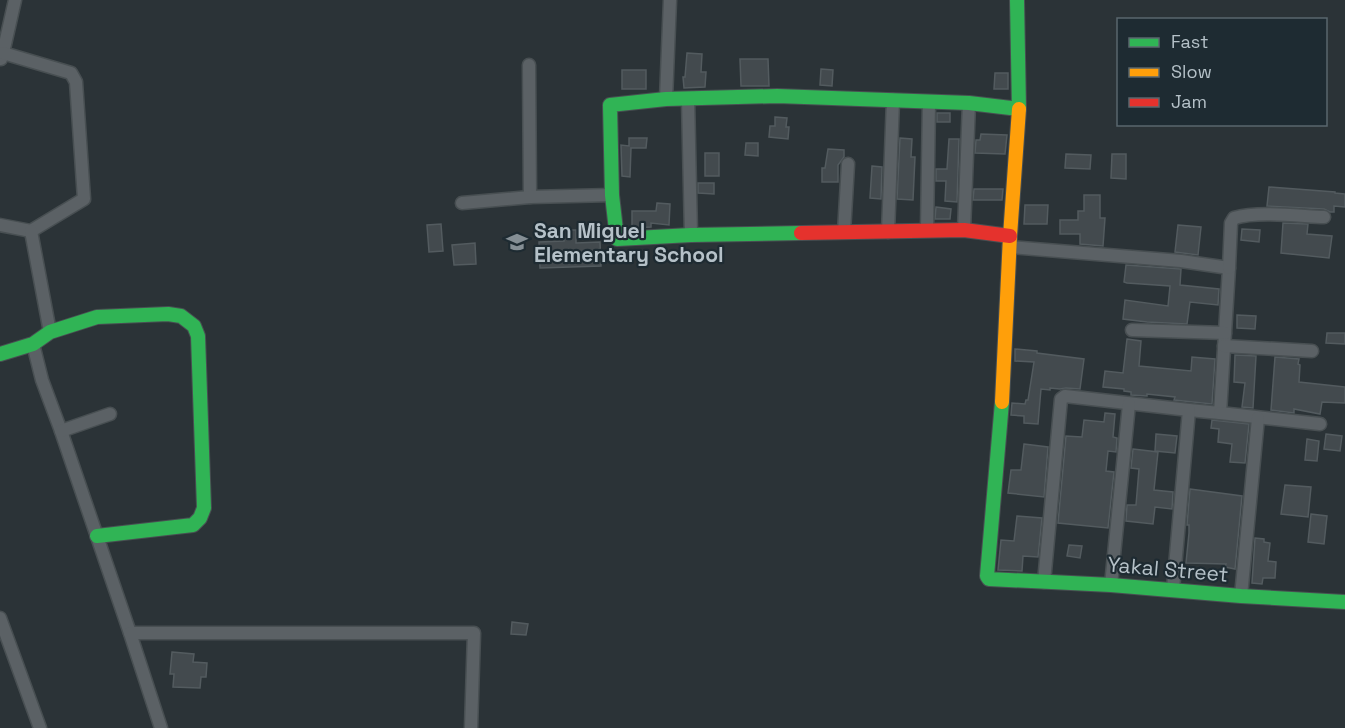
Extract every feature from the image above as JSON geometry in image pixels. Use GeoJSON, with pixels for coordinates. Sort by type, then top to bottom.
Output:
{"type":"FeatureCollection","features":[{"type":"Feature","properties":{"kind":"street"},"geometry":{"type":"LineString","coordinates":[[0,225],[31,231],[84,199],[76,82],[71,73],[2,57],[15,0]]}},
{"type":"Feature","properties":{"kind":"street"},"geometry":{"type":"LineString","coordinates":[[666,99],[670,0]]}},
{"type":"Feature","properties":{"kind":"street"},"geometry":{"type":"LineString","coordinates":[[1010,242],[1019,109],[1017,0]]}},
{"type":"Feature","properties":{"kind":"street"},"geometry":{"type":"LineString","coordinates":[[529,65],[530,197]]}},
{"type":"Feature","properties":{"kind":"street"},"geometry":{"type":"LineString","coordinates":[[1019,109],[969,103],[777,96],[666,99],[610,105],[612,195],[617,239],[692,235],[964,230],[1010,242],[1229,268]]}},
{"type":"Feature","properties":{"kind":"street"},"geometry":{"type":"LineString","coordinates":[[688,99],[692,235]]}},
{"type":"Feature","properties":{"kind":"street"},"geometry":{"type":"LineString","coordinates":[[888,232],[893,100]]}},
{"type":"Feature","properties":{"kind":"street"},"geometry":{"type":"LineString","coordinates":[[927,230],[929,102]]}},
{"type":"Feature","properties":{"kind":"street"},"geometry":{"type":"LineString","coordinates":[[964,230],[969,103]]}},
{"type":"Feature","properties":{"kind":"street"},"geometry":{"type":"LineString","coordinates":[[844,232],[848,164]]}},
{"type":"Feature","properties":{"kind":"street"},"geometry":{"type":"LineString","coordinates":[[462,203],[530,197],[612,195]]}},
{"type":"Feature","properties":{"kind":"street"},"geometry":{"type":"LineString","coordinates":[[1220,413],[1231,223],[1234,218],[1255,214],[1324,217]]}},
{"type":"Feature","properties":{"kind":"street"},"geometry":{"type":"LineString","coordinates":[[31,231],[50,332]]}},
{"type":"Feature","properties":{"kind":"street","name":"Yakal Street"},"geometry":{"type":"LineString","coordinates":[[1010,242],[1003,389],[988,556],[987,576],[989,579],[1111,585],[1345,602]]}},
{"type":"Feature","properties":{"kind":"street"},"geometry":{"type":"LineString","coordinates":[[0,354],[33,344],[50,332],[97,317],[180,315],[194,326],[198,336],[204,508],[202,514],[193,525],[97,536]]}},
{"type":"Feature","properties":{"kind":"street"},"geometry":{"type":"LineString","coordinates":[[1132,330],[1225,333]]}},
{"type":"Feature","properties":{"kind":"street"},"geometry":{"type":"LineString","coordinates":[[33,344],[42,380],[161,728]]}},
{"type":"Feature","properties":{"kind":"street"},"geometry":{"type":"LineString","coordinates":[[1224,346],[1312,351]]}},
{"type":"Feature","properties":{"kind":"street"},"geometry":{"type":"LineString","coordinates":[[1044,582],[1061,399],[1065,396],[1320,424]]}},
{"type":"Feature","properties":{"kind":"street"},"geometry":{"type":"LineString","coordinates":[[1111,585],[1129,404]]}},
{"type":"Feature","properties":{"kind":"street"},"geometry":{"type":"LineString","coordinates":[[1173,590],[1189,410]]}},
{"type":"Feature","properties":{"kind":"street"},"geometry":{"type":"LineString","coordinates":[[61,431],[110,414]]}},
{"type":"Feature","properties":{"kind":"street"},"geometry":{"type":"LineString","coordinates":[[1241,596],[1258,418]]}},
{"type":"Feature","properties":{"kind":"street"},"geometry":{"type":"LineString","coordinates":[[0,618],[39,728]]}},
{"type":"Feature","properties":{"kind":"street"},"geometry":{"type":"LineString","coordinates":[[130,633],[474,633],[471,728]]}},
{"type":"Feature","properties":{"kind":"building"},"geometry":{"type":"Polygon","coordinates":[[[687,53],[702,54],[701,72],[706,72],[705,87],[684,88],[683,77],[685,77],[687,53]]]}},
{"type":"Feature","properties":{"kind":"building"},"geometry":{"type":"Polygon","coordinates":[[[740,59],[768,59],[769,86],[741,86],[740,59]]]}},
{"type":"Feature","properties":{"kind":"building"},"geometry":{"type":"Polygon","coordinates":[[[821,69],[833,70],[832,86],[820,85],[821,69]]]}},
{"type":"Feature","properties":{"kind":"building"},"geometry":{"type":"Polygon","coordinates":[[[622,70],[646,70],[646,89],[622,89],[622,70]]]}},
{"type":"Feature","properties":{"kind":"building"},"geometry":{"type":"Polygon","coordinates":[[[995,73],[1008,73],[1008,89],[994,89],[995,73]]]}},
{"type":"Feature","properties":{"kind":"building"},"geometry":{"type":"Polygon","coordinates":[[[937,113],[950,113],[950,122],[937,122],[937,113]]]}},
{"type":"Feature","properties":{"kind":"building"},"geometry":{"type":"Polygon","coordinates":[[[775,117],[787,118],[788,139],[769,137],[770,126],[775,126],[775,117]]]}},
{"type":"Feature","properties":{"kind":"building"},"geometry":{"type":"Polygon","coordinates":[[[981,134],[1007,135],[1005,154],[975,153],[976,140],[980,140],[981,134]]]}},
{"type":"Feature","properties":{"kind":"building"},"geometry":{"type":"Polygon","coordinates":[[[629,138],[647,138],[646,148],[631,148],[630,177],[622,176],[621,145],[629,146],[629,138]]]}},
{"type":"Feature","properties":{"kind":"building"},"geometry":{"type":"Polygon","coordinates":[[[900,138],[912,139],[911,157],[915,157],[913,200],[897,199],[900,138]]]}},
{"type":"Feature","properties":{"kind":"building"},"geometry":{"type":"Polygon","coordinates":[[[949,139],[959,139],[957,202],[945,201],[946,181],[936,181],[936,169],[947,169],[949,139]]]}},
{"type":"Feature","properties":{"kind":"building"},"geometry":{"type":"Polygon","coordinates":[[[746,143],[758,143],[758,156],[745,155],[746,143]]]}},
{"type":"Feature","properties":{"kind":"building"},"geometry":{"type":"Polygon","coordinates":[[[828,149],[844,150],[844,157],[838,165],[838,182],[822,182],[822,168],[825,168],[828,149]]]}},
{"type":"Feature","properties":{"kind":"building"},"geometry":{"type":"Polygon","coordinates":[[[705,153],[719,153],[719,176],[705,176],[705,153]]]}},
{"type":"Feature","properties":{"kind":"building"},"geometry":{"type":"Polygon","coordinates":[[[1066,154],[1091,155],[1090,169],[1065,168],[1066,154]]]}},
{"type":"Feature","properties":{"kind":"building"},"geometry":{"type":"Polygon","coordinates":[[[1112,154],[1126,154],[1126,179],[1111,178],[1112,154]]]}},
{"type":"Feature","properties":{"kind":"building"},"geometry":{"type":"Polygon","coordinates":[[[872,166],[882,167],[881,199],[870,198],[872,166]]]}},
{"type":"Feature","properties":{"kind":"building"},"geometry":{"type":"Polygon","coordinates":[[[698,183],[714,183],[714,194],[698,193],[698,183]]]}},
{"type":"Feature","properties":{"kind":"building"},"geometry":{"type":"Polygon","coordinates":[[[1269,187],[1345,194],[1345,207],[1334,206],[1334,212],[1330,212],[1324,209],[1267,206],[1269,187]]]}},
{"type":"Feature","properties":{"kind":"building"},"geometry":{"type":"Polygon","coordinates":[[[974,189],[1003,189],[1002,200],[973,200],[974,189]]]}},
{"type":"Feature","properties":{"kind":"building"},"geometry":{"type":"Polygon","coordinates":[[[1084,195],[1100,195],[1100,218],[1105,218],[1103,246],[1080,244],[1080,234],[1060,234],[1060,220],[1078,220],[1078,211],[1084,211],[1084,195]]]}},
{"type":"Feature","properties":{"kind":"building"},"geometry":{"type":"Polygon","coordinates":[[[657,203],[670,204],[669,225],[651,223],[651,227],[632,228],[632,211],[656,211],[657,203]]]}},
{"type":"Feature","properties":{"kind":"building"},"geometry":{"type":"Polygon","coordinates":[[[1025,205],[1048,205],[1047,224],[1024,224],[1025,205]]]}},
{"type":"Feature","properties":{"kind":"building"},"geometry":{"type":"Polygon","coordinates":[[[936,207],[951,209],[950,219],[935,219],[936,207]]]}},
{"type":"Feature","properties":{"kind":"building"},"geometry":{"type":"Polygon","coordinates":[[[1283,223],[1308,224],[1307,234],[1332,236],[1329,258],[1281,253],[1283,223]]]}},
{"type":"Feature","properties":{"kind":"building"},"geometry":{"type":"Polygon","coordinates":[[[441,224],[443,251],[429,252],[427,225],[441,224]]]}},
{"type":"Feature","properties":{"kind":"building"},"geometry":{"type":"Polygon","coordinates":[[[1178,225],[1201,227],[1198,255],[1175,252],[1178,225]]]}},
{"type":"Feature","properties":{"kind":"building"},"geometry":{"type":"Polygon","coordinates":[[[1242,229],[1260,230],[1259,242],[1241,240],[1242,229]]]}},
{"type":"Feature","properties":{"kind":"building"},"geometry":{"type":"Polygon","coordinates":[[[564,230],[576,230],[576,243],[600,242],[601,266],[540,268],[539,242],[564,241],[564,230]]]}},
{"type":"Feature","properties":{"kind":"building"},"geometry":{"type":"Polygon","coordinates":[[[475,243],[476,264],[454,265],[452,245],[475,243]]]}},
{"type":"Feature","properties":{"kind":"building"},"geometry":{"type":"Polygon","coordinates":[[[1126,265],[1181,269],[1180,285],[1219,289],[1218,305],[1190,302],[1187,324],[1123,319],[1125,300],[1168,306],[1170,286],[1124,282],[1126,265]]]}},
{"type":"Feature","properties":{"kind":"building"},"geometry":{"type":"Polygon","coordinates":[[[1237,315],[1256,316],[1255,329],[1237,328],[1237,315]]]}},
{"type":"Feature","properties":{"kind":"building"},"geometry":{"type":"Polygon","coordinates":[[[1327,333],[1345,333],[1345,344],[1326,343],[1327,333]]]}},
{"type":"Feature","properties":{"kind":"building"},"geometry":{"type":"Polygon","coordinates":[[[1127,339],[1141,341],[1139,366],[1191,371],[1192,357],[1215,359],[1212,404],[1174,400],[1175,397],[1131,395],[1131,392],[1124,391],[1124,389],[1103,387],[1105,371],[1123,373],[1127,339]]]}},
{"type":"Feature","properties":{"kind":"building"},"geometry":{"type":"Polygon","coordinates":[[[1015,349],[1084,359],[1080,389],[1041,389],[1038,424],[1024,423],[1024,416],[1011,415],[1012,403],[1025,404],[1028,400],[1034,362],[1015,361],[1015,349]]]}},
{"type":"Feature","properties":{"kind":"building"},"geometry":{"type":"Polygon","coordinates":[[[1235,355],[1256,356],[1253,408],[1242,407],[1245,383],[1234,382],[1235,355]]]}},
{"type":"Feature","properties":{"kind":"building"},"geometry":{"type":"Polygon","coordinates":[[[1275,357],[1299,359],[1299,382],[1345,387],[1345,403],[1322,402],[1320,414],[1294,409],[1294,413],[1271,410],[1275,357]]]}},
{"type":"Feature","properties":{"kind":"building"},"geometry":{"type":"Polygon","coordinates":[[[1105,413],[1115,414],[1113,437],[1117,438],[1116,452],[1108,451],[1106,471],[1114,472],[1108,528],[1058,523],[1066,436],[1082,437],[1084,420],[1104,422],[1105,413]]]}},
{"type":"Feature","properties":{"kind":"building"},"geometry":{"type":"Polygon","coordinates":[[[1212,420],[1249,424],[1245,463],[1230,462],[1232,444],[1218,442],[1219,429],[1211,428],[1212,420]]]}},
{"type":"Feature","properties":{"kind":"building"},"geometry":{"type":"Polygon","coordinates":[[[1156,434],[1177,436],[1175,453],[1155,451],[1156,434]]]}},
{"type":"Feature","properties":{"kind":"building"},"geometry":{"type":"Polygon","coordinates":[[[1326,434],[1342,436],[1340,451],[1324,449],[1326,434]]]}},
{"type":"Feature","properties":{"kind":"building"},"geometry":{"type":"Polygon","coordinates":[[[1307,439],[1319,441],[1317,461],[1305,460],[1307,439]]]}},
{"type":"Feature","properties":{"kind":"building"},"geometry":{"type":"Polygon","coordinates":[[[1024,444],[1048,447],[1044,497],[1008,493],[1011,470],[1021,470],[1024,444]]]}},
{"type":"Feature","properties":{"kind":"building"},"geometry":{"type":"Polygon","coordinates":[[[1133,449],[1158,452],[1154,490],[1173,492],[1172,509],[1155,507],[1153,524],[1126,521],[1127,505],[1136,505],[1139,469],[1131,468],[1133,449]]]}},
{"type":"Feature","properties":{"kind":"building"},"geometry":{"type":"Polygon","coordinates":[[[1285,485],[1311,487],[1308,517],[1281,514],[1285,485]]]}},
{"type":"Feature","properties":{"kind":"building"},"geometry":{"type":"Polygon","coordinates":[[[1190,489],[1242,496],[1235,569],[1225,567],[1226,564],[1186,563],[1190,489]]]}},
{"type":"Feature","properties":{"kind":"building"},"geometry":{"type":"Polygon","coordinates":[[[1311,514],[1327,516],[1324,544],[1308,542],[1311,514]]]}},
{"type":"Feature","properties":{"kind":"building"},"geometry":{"type":"Polygon","coordinates":[[[1017,516],[1042,518],[1038,557],[1023,556],[1022,571],[998,570],[1001,540],[1014,541],[1017,516]]]}},
{"type":"Feature","properties":{"kind":"building"},"geometry":{"type":"Polygon","coordinates":[[[1255,538],[1264,539],[1264,542],[1270,543],[1268,561],[1276,562],[1275,578],[1263,578],[1262,584],[1252,583],[1255,538]]]}},
{"type":"Feature","properties":{"kind":"building"},"geometry":{"type":"Polygon","coordinates":[[[1069,545],[1082,546],[1080,558],[1067,556],[1069,545]]]}},
{"type":"Feature","properties":{"kind":"building"},"geometry":{"type":"Polygon","coordinates":[[[512,622],[528,624],[526,635],[511,634],[512,622]]]}},
{"type":"Feature","properties":{"kind":"building"},"geometry":{"type":"Polygon","coordinates":[[[172,652],[194,654],[193,662],[207,663],[206,677],[201,677],[200,688],[173,687],[174,674],[170,674],[172,652]]]}},
{"type":"Feature","properties":{"kind":"traffic: fast"},"geometry":{"type":"LineString","coordinates":[[801,233],[617,239],[612,195],[610,105],[666,99],[777,96],[969,103],[1019,109],[1017,0]]}},
{"type":"Feature","properties":{"kind":"traffic: fast"},"geometry":{"type":"LineString","coordinates":[[0,354],[33,344],[50,332],[97,317],[168,314],[181,316],[194,326],[198,336],[204,508],[200,518],[193,525],[97,536]]}},
{"type":"Feature","properties":{"kind":"traffic: fast"},"geometry":{"type":"LineString","coordinates":[[1002,402],[987,576],[989,579],[1111,585],[1345,602]]}},
{"type":"Feature","properties":{"kind":"traffic: slow"},"geometry":{"type":"LineString","coordinates":[[1002,402],[1019,109]]}},
{"type":"Feature","properties":{"kind":"traffic: jam"},"geometry":{"type":"LineString","coordinates":[[801,233],[964,230],[1010,236]]}},
{"type":"Feature","properties":{"kind":"place","name":"San Miguel Elementary School"},"geometry":{"type":"Point","coordinates":[517,242]}}]}
